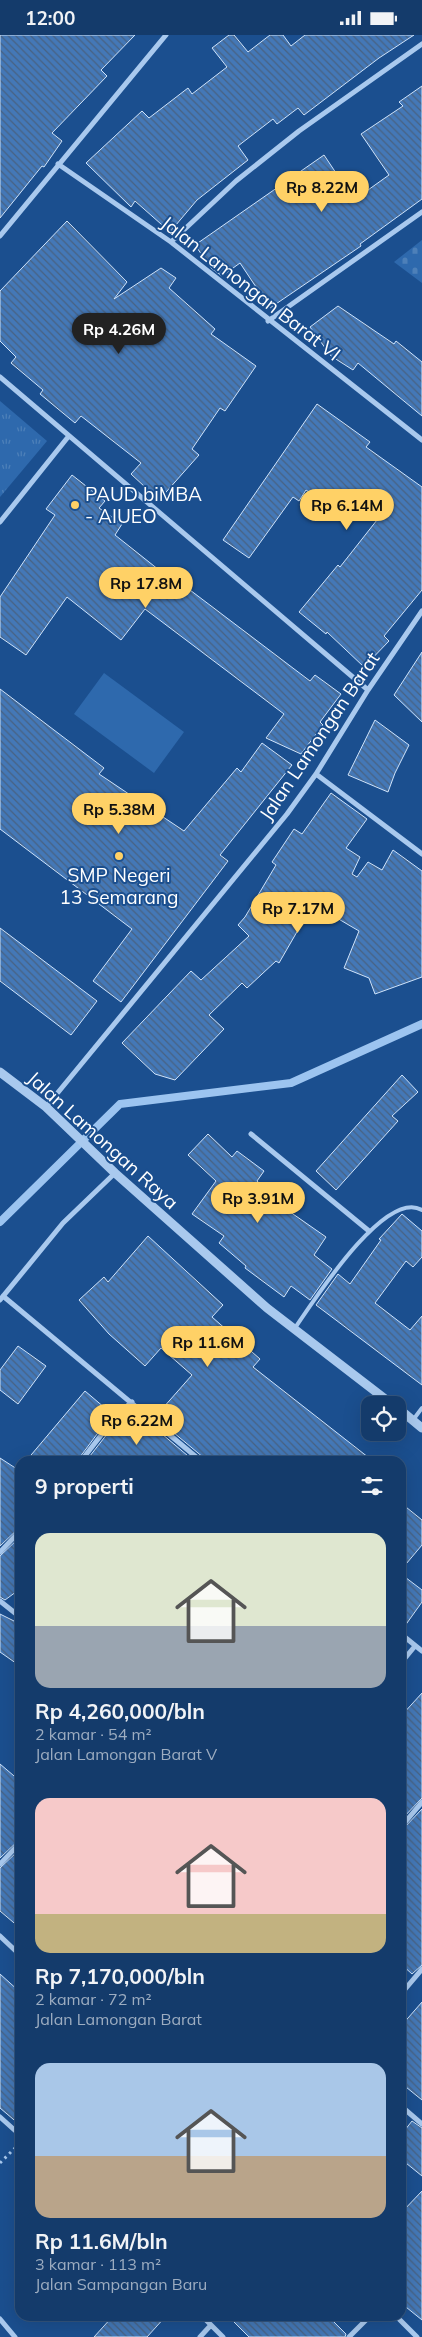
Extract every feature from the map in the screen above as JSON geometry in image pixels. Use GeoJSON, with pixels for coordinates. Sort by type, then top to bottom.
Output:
{"type":"FeatureCollection","features":[{"type":"Feature","properties":{"kind":"street"},"geometry":{"type":"LineString","coordinates":[[0,236],[166,35]]}},
{"type":"Feature","properties":{"kind":"street"},"geometry":{"type":"LineString","coordinates":[[171,242],[236,181],[299,131],[422,45]]}},
{"type":"Feature","properties":{"kind":"street","name":"Jalan Lamongan Barat VI"},"geometry":{"type":"LineString","coordinates":[[58,164],[171,242],[268,321],[422,440]]}},
{"type":"Feature","properties":{"kind":"street"},"geometry":{"type":"LineString","coordinates":[[268,321],[422,212]]}},
{"type":"Feature","properties":{"kind":"street"},"geometry":{"type":"LineString","coordinates":[[0,377],[68,437],[368,690]]}},
{"type":"Feature","properties":{"kind":"street"},"geometry":{"type":"LineString","coordinates":[[0,522],[68,437]]}},
{"type":"Feature","properties":{"kind":"street","name":"Jalan Lamongan Barat"},"geometry":{"type":"LineString","coordinates":[[49,1110],[287,814],[316,775],[368,690],[422,611]]}},
{"type":"Feature","properties":{"kind":"street"},"geometry":{"type":"LineString","coordinates":[[316,775],[422,854]]}},
{"type":"Feature","properties":{"kind":"street","name":"Jalan Lamongan Raya"},"geometry":{"type":"LineString","coordinates":[[0,1072],[49,1110],[107,1165],[294,1330],[381,1396]]}},
{"type":"Feature","properties":{"kind":"street"},"geometry":{"type":"LineString","coordinates":[[251,1134],[369,1231]]}},
{"type":"Feature","properties":{"kind":"street"},"geometry":{"type":"LineString","coordinates":[[116,1173],[64,1223],[2,1298],[132,1402],[195,1456]]}},
{"type":"Feature","properties":{"kind":"street"},"geometry":{"type":"LineString","coordinates":[[85,1456],[116,1416],[132,1402]]}},
{"type":"Feature","properties":{"kind":"street"},"geometry":{"type":"LineString","coordinates":[[406,1414],[422,1428]]}},
{"type":"Feature","properties":{"kind":"street"},"geometry":{"type":"LineString","coordinates":[[0,1552],[15,1536]]}},
{"type":"Feature","properties":{"kind":"street"},"geometry":{"type":"LineString","coordinates":[[0,1601],[15,1613]]}},
{"type":"Feature","properties":{"kind":"street"},"geometry":{"type":"LineString","coordinates":[[406,1638],[422,1651]]}},
{"type":"Feature","properties":{"kind":"street"},"geometry":{"type":"LineString","coordinates":[[406,1657],[415,1646]]}},
{"type":"Feature","properties":{"kind":"street"},"geometry":{"type":"LineString","coordinates":[[406,1821],[422,1802]]}},
{"type":"Feature","properties":{"kind":"street"},"geometry":{"type":"LineString","coordinates":[[0,1864],[15,1848]]}},
{"type":"Feature","properties":{"kind":"street"},"geometry":{"type":"LineString","coordinates":[[0,1937],[15,1950]]}},
{"type":"Feature","properties":{"kind":"street"},"geometry":{"type":"LineString","coordinates":[[406,1988],[422,1969]]}},
{"type":"Feature","properties":{"kind":"street"},"geometry":{"type":"LineString","coordinates":[[406,2110],[422,2124]]}},
{"type":"Feature","properties":{"kind":"street"},"geometry":{"type":"LineString","coordinates":[[0,2117],[15,2130]]}},
{"type":"Feature","properties":{"kind":"street"},"geometry":{"type":"LineString","coordinates":[[0,2319],[16,2337]]}},
{"type":"Feature","properties":{"kind":"street"},"geometry":{"type":"LineString","coordinates":[[207,2321],[223,2337]]}},
{"type":"Feature","properties":{"kind":"street"},"geometry":{"type":"LineString","coordinates":[[349,2337],[365,2321]]}},
{"type":"Feature","properties":{"kind":"street"},"geometry":{"type":"LineString","coordinates":[[401,2321],[417,2337]]}},
{"type":"Feature","properties":{"kind":"street"},"geometry":{"type":"LineString","coordinates":[[200,2337],[211,2325]]}},
{"type":"Feature","properties":{"kind":"lane"},"geometry":{"type":"LineString","coordinates":[[294,1330],[337,1268],[369,1231],[398,1209],[411,1206],[422,1210]]}},
{"type":"Feature","properties":{"kind":"lane"},"geometry":{"type":"LineString","coordinates":[[413,1420],[422,1408]]}},
{"type":"Feature","properties":{"kind":"path"},"geometry":{"type":"LineString","coordinates":[[0,2163],[15,2149]]}},
{"type":"Feature","properties":{"kind":"green space"},"geometry":{"type":"Polygon","coordinates":[[[422,240],[422,283],[394,262],[422,240]]]}},
{"type":"Feature","properties":{"kind":"green space"},"geometry":{"type":"Polygon","coordinates":[[[0,401],[47,441],[0,497],[0,401]]]}},
{"type":"Feature","properties":{"kind":"green space"},"geometry":{"type":"Polygon","coordinates":[[[104,673],[184,732],[154,773],[74,714],[104,673]]]}},
{"type":"Feature","properties":{"kind":"building"},"geometry":{"type":"Polygon","coordinates":[[[0,35],[135,35],[101,70],[107,76],[52,133],[62,141],[44,167],[42,166],[0,218],[0,35]]]}},
{"type":"Feature","properties":{"kind":"building"},"geometry":{"type":"Polygon","coordinates":[[[229,35],[234,35],[248,52],[270,35],[283,35],[291,46],[305,35],[414,35],[379,58],[304,115],[298,108],[277,124],[273,119],[238,146],[248,160],[197,200],[170,232],[135,201],[131,207],[86,163],[142,111],[149,118],[188,88],[192,94],[227,67],[212,48],[229,35]]]}},
{"type":"Feature","properties":{"kind":"building"},"geometry":{"type":"Polygon","coordinates":[[[422,86],[422,199],[360,244],[361,246],[270,308],[240,263],[222,276],[211,268],[195,245],[324,155],[354,200],[389,175],[361,134],[403,106],[399,102],[422,86]]]}},
{"type":"Feature","properties":{"kind":"building"},"geometry":{"type":"Polygon","coordinates":[[[67,221],[127,282],[114,299],[161,268],[176,278],[169,288],[215,329],[211,334],[256,366],[225,411],[220,408],[192,449],[199,455],[159,500],[131,474],[141,463],[81,416],[75,423],[40,394],[43,390],[11,363],[16,357],[0,341],[0,291],[67,221]]]}},
{"type":"Feature","properties":{"kind":"building"},"geometry":{"type":"Polygon","coordinates":[[[338,306],[394,344],[396,341],[422,362],[422,416],[358,363],[353,370],[331,356],[310,327],[338,306]]]}},
{"type":"Feature","properties":{"kind":"building"},"geometry":{"type":"Polygon","coordinates":[[[317,404],[370,442],[366,447],[422,487],[422,590],[384,636],[389,641],[364,667],[327,632],[326,634],[299,612],[338,565],[340,567],[377,520],[334,490],[325,503],[306,490],[299,501],[293,497],[249,558],[223,540],[317,404]]]}},
{"type":"Feature","properties":{"kind":"building"},"geometry":{"type":"Polygon","coordinates":[[[72,475],[105,501],[99,508],[122,524],[115,535],[188,593],[190,590],[310,681],[315,675],[341,694],[320,722],[323,725],[301,754],[266,738],[284,714],[145,609],[121,640],[67,597],[26,655],[0,637],[0,597],[55,515],[46,509],[72,475]]]}},
{"type":"Feature","properties":{"kind":"building"},"geometry":{"type":"Polygon","coordinates":[[[422,652],[422,722],[394,695],[422,652]]]}},
{"type":"Feature","properties":{"kind":"building"},"geometry":{"type":"Polygon","coordinates":[[[0,689],[104,768],[99,774],[184,831],[237,768],[241,772],[262,743],[292,765],[220,855],[228,861],[121,1002],[93,981],[132,929],[0,829],[0,689]]]}},
{"type":"Feature","properties":{"kind":"building"},"geometry":{"type":"Polygon","coordinates":[[[375,720],[409,745],[388,792],[348,775],[375,720]]]}},
{"type":"Feature","properties":{"kind":"building"},"geometry":{"type":"Polygon","coordinates":[[[331,793],[367,819],[346,848],[360,857],[352,874],[357,877],[368,862],[382,870],[393,850],[422,871],[422,977],[375,994],[369,978],[344,968],[359,931],[313,904],[279,963],[276,961],[247,988],[242,983],[209,1015],[224,1029],[175,1080],[155,1074],[122,1043],[191,971],[201,980],[249,936],[238,925],[245,917],[276,865],[272,862],[294,829],[302,834],[331,793]]]}},
{"type":"Feature","properties":{"kind":"building"},"geometry":{"type":"Polygon","coordinates":[[[0,928],[97,1001],[71,1035],[0,981],[0,928]]]}},
{"type":"Feature","properties":{"kind":"building"},"geometry":{"type":"Polygon","coordinates":[[[402,1075],[418,1092],[392,1116],[398,1121],[336,1190],[316,1171],[402,1075]]]}},
{"type":"Feature","properties":{"kind":"building"},"geometry":{"type":"Polygon","coordinates":[[[208,1134],[232,1157],[237,1151],[264,1171],[257,1181],[293,1214],[326,1237],[314,1255],[332,1269],[310,1300],[291,1286],[284,1297],[245,1268],[246,1266],[219,1243],[224,1236],[192,1214],[216,1181],[188,1155],[208,1134]]]}},
{"type":"Feature","properties":{"kind":"building"},"geometry":{"type":"Polygon","coordinates":[[[402,1214],[422,1231],[422,1257],[413,1267],[406,1261],[375,1303],[410,1330],[422,1316],[422,1385],[316,1305],[338,1274],[350,1284],[381,1240],[379,1239],[402,1214]]]}},
{"type":"Feature","properties":{"kind":"building"},"geometry":{"type":"Polygon","coordinates":[[[148,1236],[223,1305],[212,1317],[260,1359],[253,1367],[367,1456],[202,1456],[155,1417],[192,1375],[161,1348],[145,1366],[109,1334],[79,1300],[104,1277],[108,1282],[148,1236]]]}},
{"type":"Feature","properties":{"kind":"building"},"geometry":{"type":"Polygon","coordinates":[[[18,1346],[46,1366],[18,1404],[0,1390],[0,1370],[18,1346]]]}},
{"type":"Feature","properties":{"kind":"building"},"geometry":{"type":"Polygon","coordinates":[[[85,1391],[112,1414],[81,1456],[30,1456],[85,1391]]]}},
{"type":"Feature","properties":{"kind":"building"},"geometry":{"type":"Polygon","coordinates":[[[118,1420],[133,1433],[140,1425],[144,1429],[149,1423],[188,1456],[90,1456],[118,1420]]]}},
{"type":"Feature","properties":{"kind":"building"},"geometry":{"type":"Polygon","coordinates":[[[0,1458],[15,1468],[15,1532],[0,1546],[0,1458]]]}},
{"type":"Feature","properties":{"kind":"building"},"geometry":{"type":"Polygon","coordinates":[[[406,1507],[422,1520],[422,1545],[406,1564],[406,1507]]]}},
{"type":"Feature","properties":{"kind":"building"},"geometry":{"type":"Polygon","coordinates":[[[15,1542],[15,1593],[5,1600],[0,1597],[0,1556],[15,1542]]]}},
{"type":"Feature","properties":{"kind":"building"},"geometry":{"type":"Polygon","coordinates":[[[406,1578],[422,1590],[422,1602],[406,1624],[406,1578]]]}},
{"type":"Feature","properties":{"kind":"building"},"geometry":{"type":"Polygon","coordinates":[[[0,1614],[15,1622],[15,1662],[0,1652],[0,1614]]]}},
{"type":"Feature","properties":{"kind":"building"},"geometry":{"type":"Polygon","coordinates":[[[422,1693],[422,1798],[406,1815],[406,1711],[422,1693]]]}},
{"type":"Feature","properties":{"kind":"building"},"geometry":{"type":"Polygon","coordinates":[[[0,1764],[15,1777],[15,1844],[0,1858],[0,1764]]]}},
{"type":"Feature","properties":{"kind":"building"},"geometry":{"type":"Polygon","coordinates":[[[422,1809],[422,1965],[412,1974],[406,1969],[406,1826],[422,1809]]]}},
{"type":"Feature","properties":{"kind":"building"},"geometry":{"type":"Polygon","coordinates":[[[15,1854],[15,1924],[0,1911],[0,1868],[15,1854]]]}},
{"type":"Feature","properties":{"kind":"building"},"geometry":{"type":"Polygon","coordinates":[[[0,1974],[15,1988],[15,2121],[0,2108],[0,1974]]]}},
{"type":"Feature","properties":{"kind":"building"},"geometry":{"type":"Polygon","coordinates":[[[422,2002],[422,2100],[406,2087],[406,2020],[422,2002]]]}},
{"type":"Feature","properties":{"kind":"building"},"geometry":{"type":"Polygon","coordinates":[[[412,2121],[422,2128],[422,2176],[406,2163],[406,2129],[412,2121]]]}},
{"type":"Feature","properties":{"kind":"building"},"geometry":{"type":"Polygon","coordinates":[[[422,2191],[422,2320],[406,2307],[406,2208],[422,2191]]]}},
{"type":"Feature","properties":{"kind":"building"},"geometry":{"type":"Polygon","coordinates":[[[108,2321],[161,2321],[147,2337],[94,2337],[108,2321]]]}},
{"type":"Feature","properties":{"kind":"building"},"geometry":{"type":"Polygon","coordinates":[[[233,2321],[333,2321],[346,2334],[345,2337],[249,2337],[233,2321]]]}},
{"type":"Feature","properties":{"kind":"waterway"},"geometry":{"type":"LineString","coordinates":[[0,1222],[120,1104],[291,1083],[422,1024]]}},
{"type":"Feature","properties":{"kind":"place","name":"PAUD biMBA - AIUEO"},"geometry":{"type":"Point","coordinates":[75,505]}},
{"type":"Feature","properties":{"kind":"place","name":"SMP Negeri 13 Semarang"},"geometry":{"type":"Point","coordinates":[119,856]}}]}
